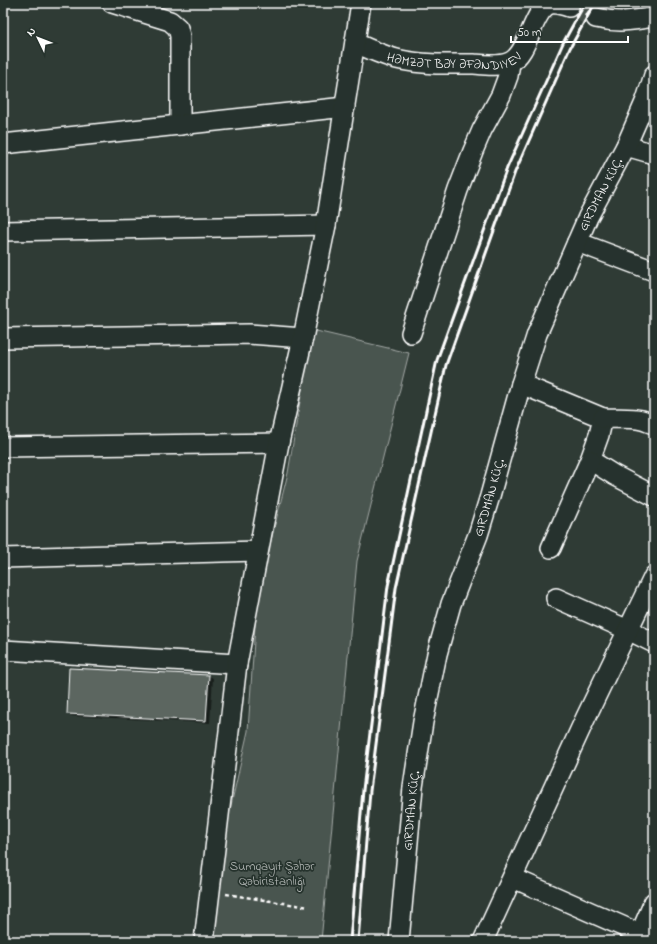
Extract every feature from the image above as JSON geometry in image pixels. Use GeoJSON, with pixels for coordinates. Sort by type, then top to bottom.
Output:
{"type":"FeatureCollection","features":[{"type":"Feature","properties":{"kind":"street"},"geometry":{"type":"LineString","coordinates":[[112,3],[170,21],[178,28],[180,36],[180,125]]}},
{"type":"Feature","properties":{"kind":"street"},"geometry":{"type":"LineString","coordinates":[[204,941],[237,664],[279,443],[303,338],[326,226],[361,3]]}},
{"type":"Feature","properties":{"kind":"street","name":"HƏMZƏT BƏY ƏFƏNDIYEV"},"geometry":{"type":"LineString","coordinates":[[355,43],[387,56],[412,62],[498,65],[510,63],[522,51],[537,18],[544,9],[550,4],[558,4],[569,7]]}},
{"type":"Feature","properties":{"kind":"street"},"geometry":{"type":"LineString","coordinates":[[596,18],[621,22],[654,17]]}},
{"type":"Feature","properties":{"kind":"street"},"geometry":{"type":"LineString","coordinates":[[411,333],[473,151],[482,130],[501,95],[508,76],[510,63]]}},
{"type":"Feature","properties":{"kind":"street","name":"GIRDMAN KÜÇ."},"geometry":{"type":"LineString","coordinates":[[403,940],[413,787],[423,722],[436,654],[451,604],[478,535],[521,384],[537,334],[588,217],[626,146],[646,100],[654,75]]}},
{"type":"Feature","properties":{"kind":"street"},"geometry":{"type":"LineString","coordinates":[[3,144],[345,107]]}},
{"type":"Feature","properties":{"kind":"street"},"geometry":{"type":"LineString","coordinates":[[626,146],[654,154]]}},
{"type":"Feature","properties":{"kind":"street"},"geometry":{"type":"LineString","coordinates":[[3,231],[326,226]]}},
{"type":"Feature","properties":{"kind":"street"},"geometry":{"type":"LineString","coordinates":[[577,242],[654,271]]}},
{"type":"Feature","properties":{"kind":"street"},"geometry":{"type":"LineString","coordinates":[[3,338],[249,334],[303,338]]}},
{"type":"Feature","properties":{"kind":"street"},"geometry":{"type":"LineString","coordinates":[[521,384],[603,418],[632,418],[644,420],[654,424]]}},
{"type":"Feature","properties":{"kind":"street"},"geometry":{"type":"LineString","coordinates":[[550,548],[590,460],[599,435],[603,418]]}},
{"type":"Feature","properties":{"kind":"street"},"geometry":{"type":"LineString","coordinates":[[3,447],[279,443]]}},
{"type":"Feature","properties":{"kind":"street"},"geometry":{"type":"LineString","coordinates":[[590,460],[614,475],[654,496]]}},
{"type":"Feature","properties":{"kind":"street"},"geometry":{"type":"LineString","coordinates":[[3,558],[258,551]]}},
{"type":"Feature","properties":{"kind":"street"},"geometry":{"type":"LineString","coordinates":[[483,941],[586,717],[654,576]]}},
{"type":"Feature","properties":{"kind":"street"},"geometry":{"type":"LineString","coordinates":[[556,598],[654,643]]}},
{"type":"Feature","properties":{"kind":"street"},"geometry":{"type":"LineString","coordinates":[[3,650],[237,664]]}},
{"type":"Feature","properties":{"kind":"street"},"geometry":{"type":"LineString","coordinates":[[512,878],[643,938],[654,902]]}},
{"type":"Feature","properties":{"kind":"path"},"geometry":{"type":"LineString","coordinates":[[209,892],[309,907]]}},
{"type":"Feature","properties":{"kind":"green space","name":"Sumqayıt Şəhər Qəbiristanlığı"},"geometry":{"type":"Polygon","coordinates":[[[312,330],[409,353],[357,561],[321,941],[214,941],[219,858],[248,731],[257,596],[288,473],[312,330]]]}},
{"type":"Feature","properties":{"kind":"building"},"geometry":{"type":"Polygon","coordinates":[[[69,668],[209,675],[206,721],[67,714],[69,668]]]}},
{"type":"Feature","properties":{"kind":"tunnel"},"geometry":{"type":"LineString","coordinates":[[569,7],[596,18]]}},
{"type":"Feature","properties":{"kind":"railway"},"geometry":{"type":"LineString","coordinates":[[350,941],[363,790],[388,586],[437,360],[507,168],[563,43],[585,3]]}},
{"type":"Feature","properties":{"kind":"railway"},"geometry":{"type":"LineString","coordinates":[[358,941],[370,791],[396,588],[446,365],[515,172],[570,48],[595,3]]}}]}
